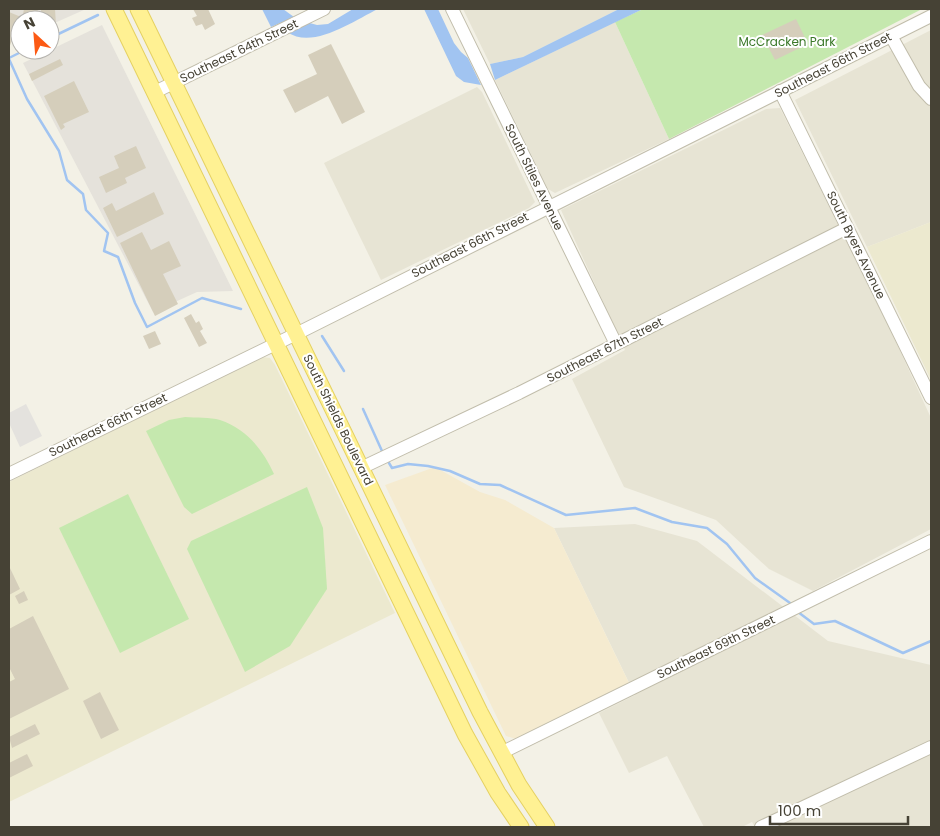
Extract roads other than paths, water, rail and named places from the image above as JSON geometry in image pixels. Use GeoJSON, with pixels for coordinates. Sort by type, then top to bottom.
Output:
{"type":"FeatureCollection","features":[{"type":"Feature","properties":{"kind":"main road","name":"South Shields Boulevard"},"geometry":{"type":"LineString","coordinates":[[114,9],[465,734],[498,793],[521,827]]}},
{"type":"Feature","properties":{"kind":"main road","name":"South Shields Boulevard"},"geometry":{"type":"LineString","coordinates":[[138,9],[501,753],[546,827]]}},
{"type":"Feature","properties":{"kind":"street","name":"Southeast 64th Street"},"geometry":{"type":"LineString","coordinates":[[154,92],[324,9]]}},
{"type":"Feature","properties":{"kind":"street","name":"South Stiles Avenue"},"geometry":{"type":"LineString","coordinates":[[452,9],[616,344]]}},
{"type":"Feature","properties":{"kind":"street","name":"Southeast 66th Street"},"geometry":{"type":"LineString","coordinates":[[9,474],[276,344],[931,16]]}},
{"type":"Feature","properties":{"kind":"street"},"geometry":{"type":"LineString","coordinates":[[891,36],[919,86],[931,99]]}},
{"type":"Feature","properties":{"kind":"street","name":"South Byers Avenue"},"geometry":{"type":"LineString","coordinates":[[780,91],[931,398]]}},
{"type":"Feature","properties":{"kind":"street","name":"Southeast 67th Street"},"geometry":{"type":"LineString","coordinates":[[361,468],[616,344],[847,228]]}},
{"type":"Feature","properties":{"kind":"street","name":"Southeast 69th Street"},"geometry":{"type":"LineString","coordinates":[[501,753],[931,541]]}},
{"type":"Feature","properties":{"kind":"street"},"geometry":{"type":"LineString","coordinates":[[760,827],[931,747]]}},
{"type":"Feature","properties":{"kind":"water"},"geometry":{"type":"Polygon","coordinates":[[[262,9],[283,9],[294,17],[271,27],[262,9]]]}},
{"type":"Feature","properties":{"kind":"water"},"geometry":{"type":"Polygon","coordinates":[[[353,9],[378,9],[333,32],[321,36],[297,37],[287,32],[306,22],[317,25],[328,24],[353,9]]]}},
{"type":"Feature","properties":{"kind":"water"},"geometry":{"type":"Polygon","coordinates":[[[424,9],[438,9],[454,43],[468,58],[481,85],[464,82],[456,76],[424,9]]]}},
{"type":"Feature","properties":{"kind":"water"},"geometry":{"type":"Polygon","coordinates":[[[619,9],[643,9],[495,80],[490,64],[523,57],[619,9]]]}},
{"type":"Feature","properties":{"kind":"waterway"},"geometry":{"type":"LineString","coordinates":[[60,33],[98,15]]}},
{"type":"Feature","properties":{"kind":"waterway"},"geometry":{"type":"LineString","coordinates":[[9,59],[27,99],[59,151],[67,180],[83,194],[86,210],[108,233],[104,251],[118,257],[135,303],[147,327],[202,298],[241,309]]}},
{"type":"Feature","properties":{"kind":"waterway"},"geometry":{"type":"LineString","coordinates":[[322,336],[344,371]]}},
{"type":"Feature","properties":{"kind":"waterway"},"geometry":{"type":"LineString","coordinates":[[363,409],[382,451]]}},
{"type":"Feature","properties":{"kind":"waterway"},"geometry":{"type":"LineString","coordinates":[[389,463],[392,468],[408,464],[428,466],[450,471],[480,484],[500,485],[566,515],[635,508],[672,522],[707,528],[727,544],[755,578],[790,603]]}},
{"type":"Feature","properties":{"kind":"waterway"},"geometry":{"type":"LineString","coordinates":[[798,612],[814,624],[835,621],[903,653],[931,641]]}},
{"type":"Feature","properties":{"kind":"park label","name":"McCracken Park"},"geometry":{"type":"Point","coordinates":[787,42]}}]}
